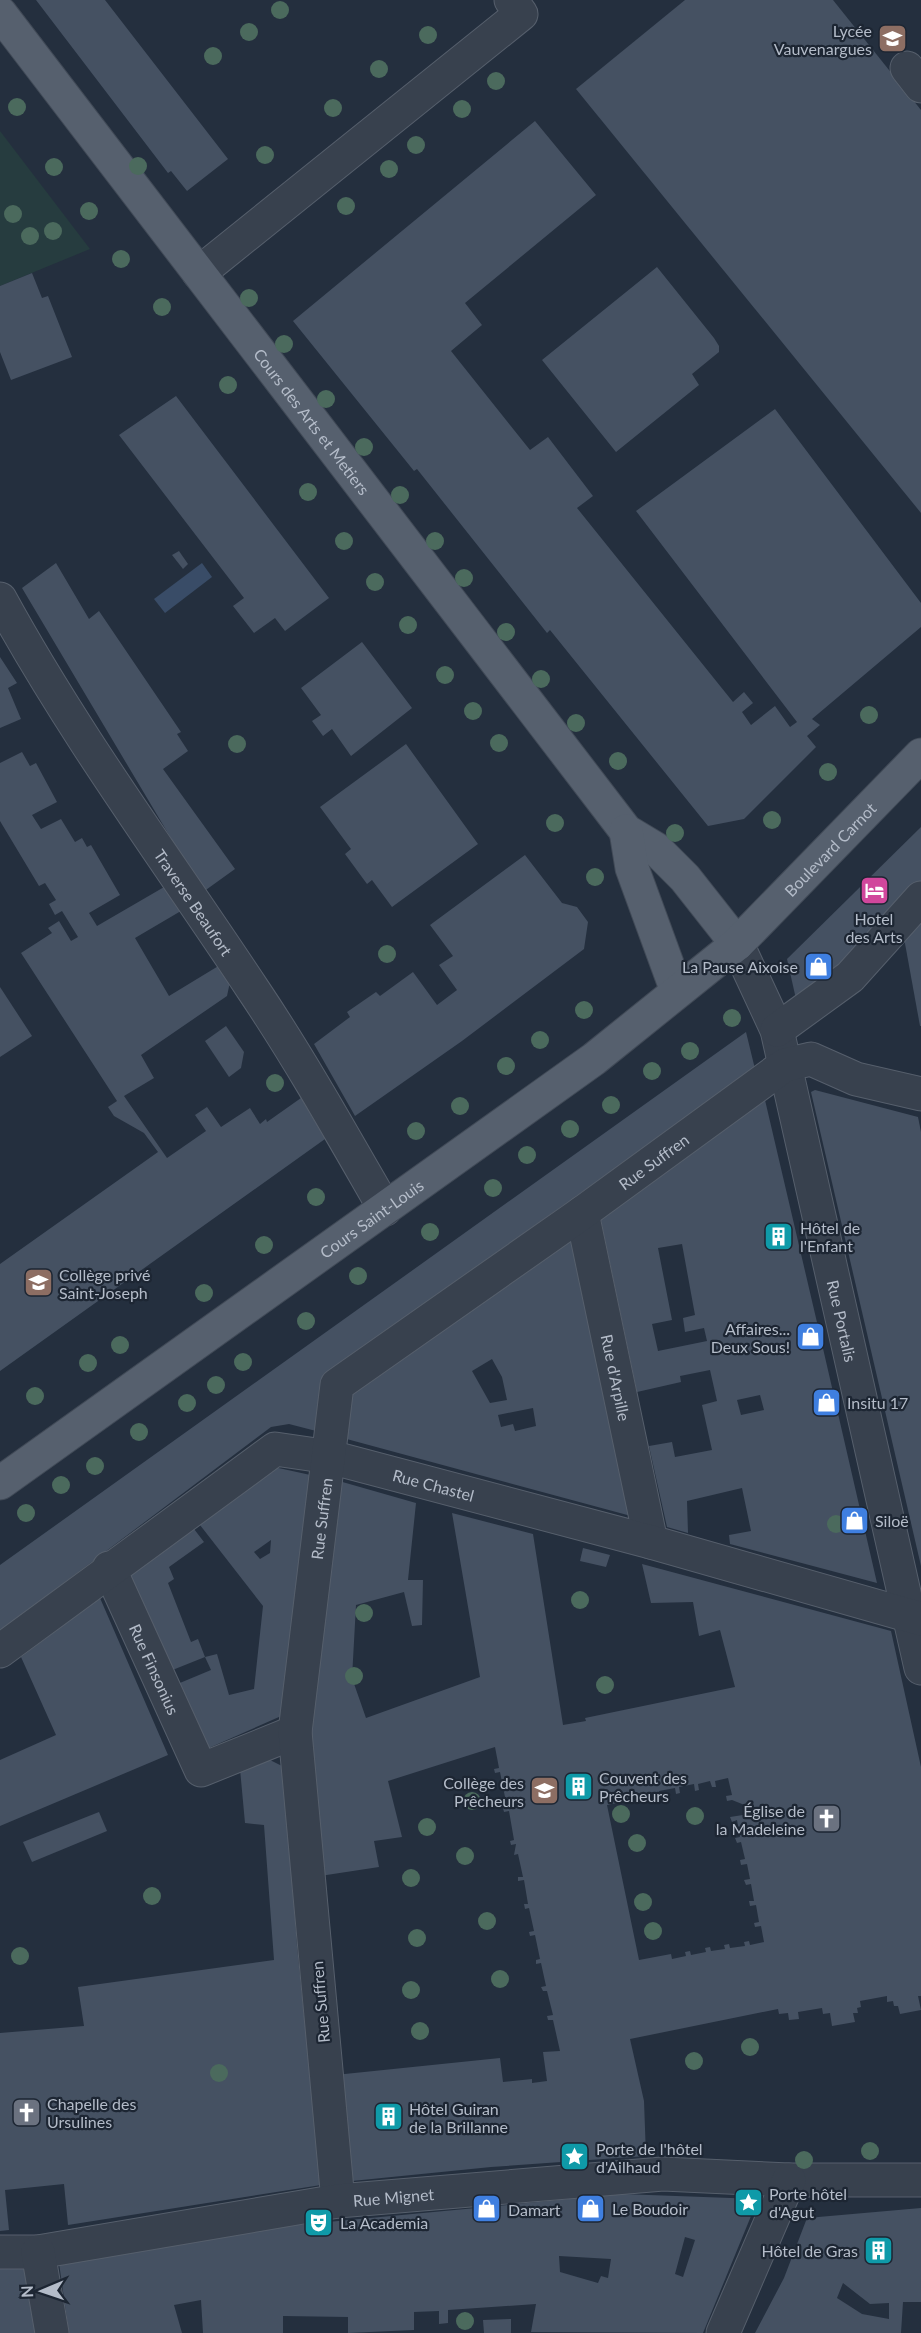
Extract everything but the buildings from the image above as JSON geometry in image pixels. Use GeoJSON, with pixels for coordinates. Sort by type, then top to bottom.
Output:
{"type":"FeatureCollection","features":[{"type":"Feature","properties":{"kind":"main road","name":"Cours des Arts et Metiers"},"geometry":{"type":"LineString","coordinates":[[0,13],[626,831],[656,849],[677,870],[737,944]]}},
{"type":"Feature","properties":{"kind":"main road","name":"Boulevard Carnot"},"geometry":{"type":"LineString","coordinates":[[737,944],[921,754]]}},
{"type":"Feature","properties":{"kind":"main road","name":"Cours des Arts et Metiers"},"geometry":{"type":"LineString","coordinates":[[626,831],[632,868],[677,991]]}},
{"type":"Feature","properties":{"kind":"main road","name":"Cours Saint-Louis"},"geometry":{"type":"LineString","coordinates":[[0,1483],[594,1059],[737,944]]}},
{"type":"Feature","properties":{"kind":"street"},"geometry":{"type":"LineString","coordinates":[[199,273],[521,14],[511,0]]}},
{"type":"Feature","properties":{"kind":"street","name":"Traverse Beaufort"},"geometry":{"type":"LineString","coordinates":[[0,599],[31,656],[113,785],[255,993],[385,1209]]}},
{"type":"Feature","properties":{"kind":"street"},"geometry":{"type":"LineString","coordinates":[[777,1029],[850,977],[921,898]]}},
{"type":"Feature","properties":{"kind":"street","name":"Rue Portalis"},"geometry":{"type":"LineString","coordinates":[[737,944],[777,1029],[915,1617],[921,1668]]}},
{"type":"Feature","properties":{"kind":"street"},"geometry":{"type":"LineString","coordinates":[[785,1065],[811,1059],[856,1079],[921,1094]]}},
{"type":"Feature","properties":{"kind":"street","name":"Rue Suffren"},"geometry":{"type":"LineString","coordinates":[[338,2201],[295,1732],[337,1385],[582,1213],[785,1065]]}},
{"type":"Feature","properties":{"kind":"street","name":"Rue d'Arpille"},"geometry":{"type":"LineString","coordinates":[[582,1213],[651,1542]]}},
{"type":"Feature","properties":{"kind":"street","name":"Rue Chastel"},"geometry":{"type":"LineString","coordinates":[[0,1651],[109,1568],[275,1449],[330,1457],[651,1542],[915,1617]]}},
{"type":"Feature","properties":{"kind":"street","name":"Rue Finsonius"},"geometry":{"type":"LineString","coordinates":[[109,1568],[201,1770],[295,1732]]}},
{"type":"Feature","properties":{"kind":"street","name":"Rue Mignet"},"geometry":{"type":"LineString","coordinates":[[0,2252],[38,2252],[338,2201],[663,2174],[789,2180],[921,2180]]}},
{"type":"Feature","properties":{"kind":"street"},"geometry":{"type":"LineString","coordinates":[[723,2333],[789,2180]]}},
{"type":"Feature","properties":{"kind":"street"},"geometry":{"type":"LineString","coordinates":[[38,2252],[52,2333]]}},
{"type":"Feature","properties":{"kind":"green space"},"geometry":{"type":"Polygon","coordinates":[[[0,131],[90,249],[0,286],[0,131]]]}},
{"type":"Feature","properties":{"kind":"water"},"geometry":{"type":"Polygon","coordinates":[[[202,563],[212,577],[165,613],[154,599],[202,563]]]}},
{"type":"Feature","properties":{"kind":"place","name":"Lycée Vauvenargues"},"geometry":{"type":"Point","coordinates":[893,39]}},
{"type":"Feature","properties":{"kind":"place","name":"Hotel des Arts"},"geometry":{"type":"Point","coordinates":[874,890]}},
{"type":"Feature","properties":{"kind":"place","name":"La Pause Aixoise"},"geometry":{"type":"Point","coordinates":[819,966]}},
{"type":"Feature","properties":{"kind":"place","name":"Hôtel de l'Enfant"},"geometry":{"type":"Point","coordinates":[779,1236]}},
{"type":"Feature","properties":{"kind":"place","name":"Collège privé Saint-Joseph"},"geometry":{"type":"Point","coordinates":[38,1283]}},
{"type":"Feature","properties":{"kind":"place","name":"Affaires... Deux Sous!"},"geometry":{"type":"Point","coordinates":[811,1337]}},
{"type":"Feature","properties":{"kind":"place","name":"Insitu 17"},"geometry":{"type":"Point","coordinates":[826,1402]}},
{"type":"Feature","properties":{"kind":"place","name":"Siloë"},"geometry":{"type":"Point","coordinates":[854,1520]}},
{"type":"Feature","properties":{"kind":"place","name":"Couvent des Prêcheurs"},"geometry":{"type":"Point","coordinates":[578,1786]}},
{"type":"Feature","properties":{"kind":"place","name":"Collège des Prêcheurs"},"geometry":{"type":"Point","coordinates":[545,1791]}},
{"type":"Feature","properties":{"kind":"place","name":"Église de la Madeleine"},"geometry":{"type":"Point","coordinates":[826,1819]}},
{"type":"Feature","properties":{"kind":"place","name":"Chapelle des Ursulines"},"geometry":{"type":"Point","coordinates":[26,2112]}},
{"type":"Feature","properties":{"kind":"place","name":"Hôtel Guiran de la Brillanne"},"geometry":{"type":"Point","coordinates":[388,2117]}},
{"type":"Feature","properties":{"kind":"place","name":"Porte de l'hôtel d'Ailhaud"},"geometry":{"type":"Point","coordinates":[575,2157]}},
{"type":"Feature","properties":{"kind":"place","name":"Porte hôtel d'Agut"},"geometry":{"type":"Point","coordinates":[748,2202]}},
{"type":"Feature","properties":{"kind":"place","name":"Le Boudoir"},"geometry":{"type":"Point","coordinates":[591,2208]}},
{"type":"Feature","properties":{"kind":"place","name":"Damart"},"geometry":{"type":"Point","coordinates":[487,2209]}},
{"type":"Feature","properties":{"kind":"place","name":"La Academia"},"geometry":{"type":"Point","coordinates":[319,2222]}},
{"type":"Feature","properties":{"kind":"place","name":"Hôtel de Gras"},"geometry":{"type":"Point","coordinates":[879,2250]}}]}
